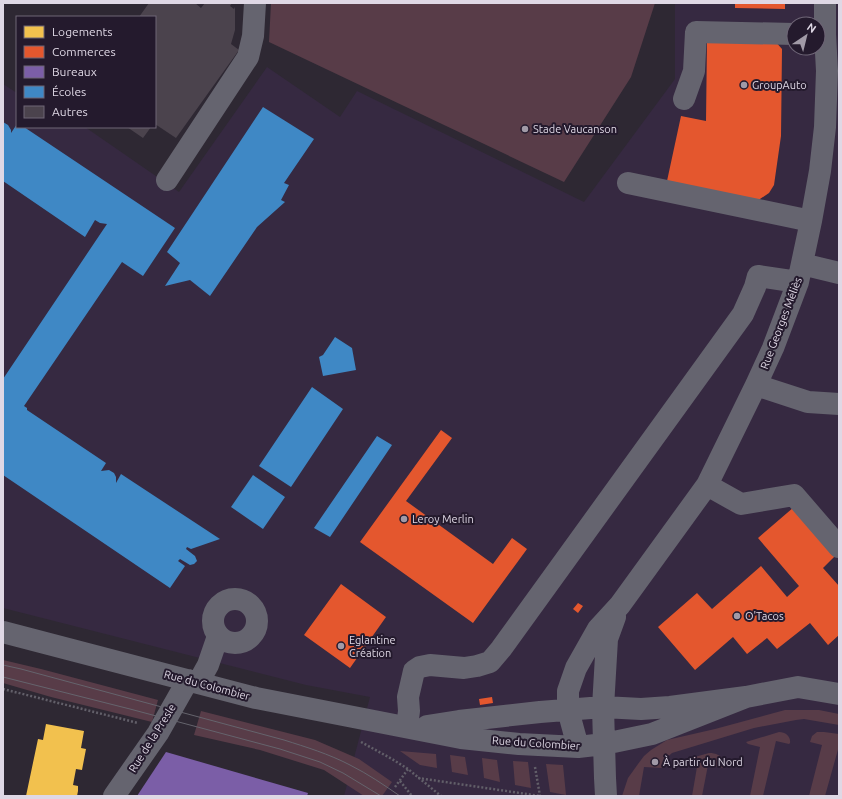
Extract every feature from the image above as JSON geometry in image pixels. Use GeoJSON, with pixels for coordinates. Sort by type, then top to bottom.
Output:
{"type":"FeatureCollection","features":[{"type":"Feature","properties":{"kind":"street"},"geometry":{"type":"LineString","coordinates":[[167,180],[248,57],[253,36],[255,3]]}},
{"type":"Feature","properties":{"kind":"street","name":"Rue Georges Méliès"},"geometry":{"type":"LineString","coordinates":[[823,16],[825,3]]}},
{"type":"Feature","properties":{"kind":"street"},"geometry":{"type":"LineString","coordinates":[[684,100],[694,71],[696,32],[786,34]]}},
{"type":"Feature","properties":{"kind":"street","name":"Rue Georges Méliès"},"geometry":{"type":"LineString","coordinates":[[578,747],[568,710],[568,691],[576,668],[598,628],[620,605],[707,485],[773,348],[800,273],[812,221],[825,127],[827,71],[825,56]]}},
{"type":"Feature","properties":{"kind":"street"},"geometry":{"type":"LineString","coordinates":[[628,183],[812,221]]}},
{"type":"Feature","properties":{"kind":"street"},"geometry":{"type":"LineString","coordinates":[[411,728],[408,697],[414,671],[420,667],[430,665],[464,668],[490,662],[501,649],[743,314],[755,287],[758,276],[800,273],[839,273]]}},
{"type":"Feature","properties":{"kind":"street"},"geometry":{"type":"LineString","coordinates":[[756,385],[808,402],[839,404]]}},
{"type":"Feature","properties":{"kind":"street"},"geometry":{"type":"LineString","coordinates":[[707,485],[741,504],[794,495],[839,547]]}},
{"type":"Feature","properties":{"kind":"street","name":"Rue Georges Méliès"},"geometry":{"type":"LineString","coordinates":[[606,796],[604,778],[603,707],[607,639],[620,605]]}},
{"type":"Feature","properties":{"kind":"street","name":"Rue du Colombier"},"geometry":{"type":"LineString","coordinates":[[3,632],[256,698],[461,738],[519,744],[578,747],[604,744],[652,734],[746,697]]}},
{"type":"Feature","properties":{"kind":"street","name":"Rue de la Presle"},"geometry":{"type":"LineString","coordinates":[[114,796],[193,681],[208,665],[218,636]]}},
{"type":"Feature","properties":{"kind":"street","name":"Rue du Colombier"},"geometry":{"type":"LineString","coordinates":[[411,728],[459,721],[603,707],[641,709],[670,707],[746,697],[798,687],[839,694]]}},
{"type":"Feature","properties":{"kind":"path"},"geometry":{"type":"LineString","coordinates":[[3,689],[139,724]]}},
{"type":"Feature","properties":{"kind":"path"},"geometry":{"type":"LineString","coordinates":[[359,741],[408,769],[441,796]]}},
{"type":"Feature","properties":{"kind":"path"},"geometry":{"type":"LineString","coordinates":[[418,778],[540,796],[534,760]]}},
{"type":"Feature","properties":{"kind":"path"},"geometry":{"type":"LineString","coordinates":[[395,787],[408,769]]}},
{"type":"Feature","properties":{"kind":"path"},"geometry":{"type":"LineString","coordinates":[[399,781],[412,796]]}},
{"type":"Feature","properties":{"kind":"shaded area","name":"Stade Vaucanson"},"geometry":{"type":"Polygon","coordinates":[[[271,3],[655,3],[631,77],[564,182],[269,42],[271,3]]]}},
{"type":"Feature","properties":{"kind":"shaded area"},"geometry":{"type":"Polygon","coordinates":[[[675,3],[839,3],[839,796],[344,796],[370,697],[306,685],[3,608],[3,84],[16,92],[16,128],[86,128],[179,192],[267,67],[340,117],[357,91],[584,202],[675,79],[675,3]]]}},
{"type":"Feature","properties":{"kind":"shaded area"},"geometry":{"type":"Polygon","coordinates":[[[3,660],[158,700],[152,722],[51,697],[3,683],[3,660]]]}},
{"type":"Feature","properties":{"kind":"shaded area"},"geometry":{"type":"Polygon","coordinates":[[[785,710],[819,710],[839,714],[839,725],[804,719],[796,720],[754,728],[672,753],[664,760],[662,768],[644,767],[639,796],[622,796],[628,778],[644,756],[667,740],[785,710]]]}},
{"type":"Feature","properties":{"kind":"shaded area"},"geometry":{"type":"Polygon","coordinates":[[[201,711],[315,740],[359,759],[392,782],[382,796],[364,796],[324,770],[260,750],[194,735],[201,711]]]}},
{"type":"Feature","properties":{"kind":"shaded area"},"geometry":{"type":"Polygon","coordinates":[[[779,732],[788,735],[790,743],[776,741],[763,796],[750,796],[760,747],[748,744],[746,742],[779,732]]]}},
{"type":"Feature","properties":{"kind":"shaded area"},"geometry":{"type":"Polygon","coordinates":[[[817,732],[839,734],[839,746],[825,796],[809,796],[822,745],[810,742],[812,736],[817,732]]]}},
{"type":"Feature","properties":{"kind":"shaded area"},"geometry":{"type":"Polygon","coordinates":[[[400,751],[436,754],[437,768],[420,765],[400,751]]]}},
{"type":"Feature","properties":{"kind":"shaded area"},"geometry":{"type":"Polygon","coordinates":[[[709,753],[716,754],[722,758],[725,762],[723,768],[708,765],[702,796],[692,796],[697,767],[682,764],[684,760],[709,753]]]}},
{"type":"Feature","properties":{"kind":"shaded area"},"geometry":{"type":"Polygon","coordinates":[[[450,755],[465,757],[468,775],[452,772],[450,755]]]}},
{"type":"Feature","properties":{"kind":"shaded area"},"geometry":{"type":"Polygon","coordinates":[[[482,758],[497,760],[500,782],[484,778],[482,758]]]}},
{"type":"Feature","properties":{"kind":"shaded area"},"geometry":{"type":"Polygon","coordinates":[[[513,761],[528,762],[531,788],[515,785],[513,761]]]}},
{"type":"Feature","properties":{"kind":"shaded area"},"geometry":{"type":"Polygon","coordinates":[[[546,764],[563,765],[566,795],[550,792],[546,764]]]}},
{"type":"Feature","properties":{"kind":"building: Logements"},"geometry":{"type":"Polygon","coordinates":[[[46,724],[84,731],[81,748],[86,749],[82,770],[76,769],[73,785],[78,786],[77,796],[26,796],[38,739],[43,740],[46,724]]]}},
{"type":"Feature","properties":{"kind":"building: Commerces"},"geometry":{"type":"Polygon","coordinates":[[[735,3],[785,3],[785,9],[735,8],[735,3]]]}},
{"type":"Feature","properties":{"kind":"building: Commerces"},"geometry":{"type":"Polygon","coordinates":[[[707,40],[774,40],[782,49],[781,136],[774,185],[769,193],[757,201],[667,181],[681,116],[706,121],[707,40]]]}},
{"type":"Feature","properties":{"kind":"building: Commerces","name":"Leroy Merlin"},"geometry":{"type":"Polygon","coordinates":[[[441,430],[452,438],[406,501],[493,564],[512,538],[527,549],[473,623],[360,542],[441,430]]]}},
{"type":"Feature","properties":{"kind":"building: Commerces"},"geometry":{"type":"Polygon","coordinates":[[[794,507],[836,555],[823,568],[839,586],[839,635],[828,645],[810,623],[777,649],[767,638],[747,654],[733,637],[695,670],[658,627],[697,593],[712,609],[761,566],[787,597],[799,586],[758,538],[794,507]]]}},
{"type":"Feature","properties":{"kind":"building: Commerces"},"geometry":{"type":"Polygon","coordinates":[[[341,584],[386,617],[350,668],[304,635],[341,584]]]}},
{"type":"Feature","properties":{"kind":"building: Commerces"},"geometry":{"type":"Polygon","coordinates":[[[578,603],[583,606],[578,613],[573,609],[578,603]]]}},
{"type":"Feature","properties":{"kind":"building: Commerces"},"geometry":{"type":"Polygon","coordinates":[[[492,697],[493,703],[480,705],[479,699],[492,697]]]}},
{"type":"Feature","properties":{"kind":"building: Bureaux"},"geometry":{"type":"Polygon","coordinates":[[[166,752],[308,793],[307,796],[137,796],[166,752]]]}},
{"type":"Feature","properties":{"kind":"building: Écoles"},"geometry":{"type":"Polygon","coordinates":[[[263,107],[314,139],[284,183],[289,185],[281,200],[285,202],[257,227],[210,296],[190,280],[165,286],[180,263],[167,252],[263,107]]]}},
{"type":"Feature","properties":{"kind":"building: Écoles"},"geometry":{"type":"Polygon","coordinates":[[[3,122],[8,125],[11,133],[16,126],[16,128],[25,128],[175,228],[143,276],[122,262],[24,406],[27,410],[106,463],[101,471],[109,470],[114,473],[116,483],[121,474],[220,539],[191,549],[187,547],[186,549],[195,556],[197,561],[190,565],[180,559],[178,561],[185,566],[170,588],[3,475],[3,379],[107,224],[100,223],[95,220],[85,237],[3,181],[3,122]]]}},
{"type":"Feature","properties":{"kind":"building: Écoles"},"geometry":{"type":"Polygon","coordinates":[[[335,337],[352,348],[356,370],[323,376],[319,357],[323,355],[335,337]]]}},
{"type":"Feature","properties":{"kind":"building: Écoles"},"geometry":{"type":"Polygon","coordinates":[[[312,387],[343,409],[291,487],[259,466],[312,387]]]}},
{"type":"Feature","properties":{"kind":"building: Écoles"},"geometry":{"type":"Polygon","coordinates":[[[377,436],[392,445],[330,537],[314,528],[377,436]]]}},
{"type":"Feature","properties":{"kind":"building: Écoles"},"geometry":{"type":"Polygon","coordinates":[[[253,475],[285,497],[263,529],[231,507],[253,475]]]}},
{"type":"Feature","properties":{"kind":"building: Autres"},"geometry":{"type":"Polygon","coordinates":[[[149,3],[195,3],[201,8],[205,3],[232,3],[230,6],[234,9],[235,7],[235,30],[231,44],[239,50],[176,138],[156,125],[156,16],[140,16],[149,3]]]}},
{"type":"Feature","properties":{"kind":"building: Autres"},"geometry":{"type":"Polygon","coordinates":[[[128,128],[150,128],[143,138],[128,128]]]}},
{"type":"Feature","properties":{"kind":"tram line"},"geometry":{"type":"LineString","coordinates":[[3,665],[301,745],[350,765],[400,796]]}},
{"type":"Feature","properties":{"kind":"tram line"},"geometry":{"type":"LineString","coordinates":[[3,677],[280,749],[320,762],[343,773],[381,796]]}},
{"type":"Feature","properties":{"kind":"place","name":"GroupAuto"},"geometry":{"type":"Point","coordinates":[744,85]}},
{"type":"Feature","properties":{"kind":"place","name":"Stade Vaucanson"},"geometry":{"type":"Point","coordinates":[525,129]}},
{"type":"Feature","properties":{"kind":"place","name":"Leroy Merlin"},"geometry":{"type":"Point","coordinates":[404,519]}},
{"type":"Feature","properties":{"kind":"place","name":"O'Tacos"},"geometry":{"type":"Point","coordinates":[737,616]}},
{"type":"Feature","properties":{"kind":"place","name":"Eglantine Création"},"geometry":{"type":"Point","coordinates":[341,646]}},
{"type":"Feature","properties":{"kind":"place","name":"À partir du Nord"},"geometry":{"type":"Point","coordinates":[655,762]}}]}
